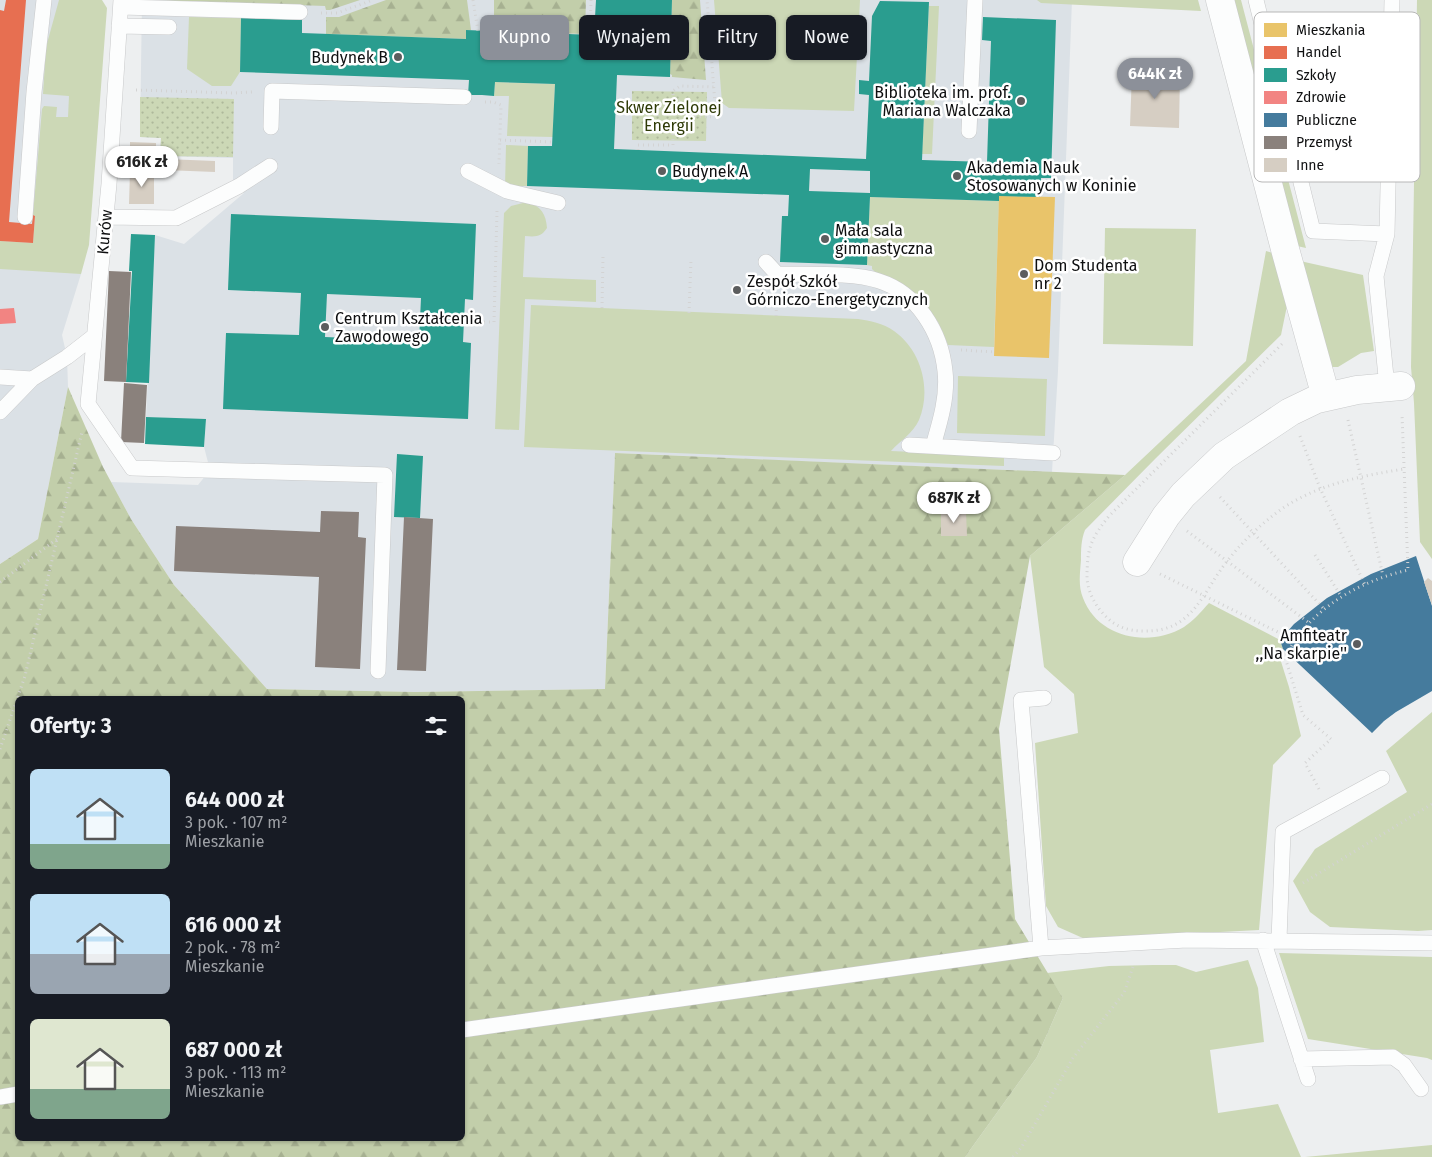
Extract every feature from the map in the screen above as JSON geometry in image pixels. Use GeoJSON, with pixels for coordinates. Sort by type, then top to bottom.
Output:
{"type":"FeatureCollection","features":[{"type":"Feature","properties":{"kind":"street"},"geometry":{"type":"LineString","coordinates":[[1220,0],[1254,118]]}},
{"type":"Feature","properties":{"kind":"street"},"geometry":{"type":"LineString","coordinates":[[1273,182],[1334,395]]}},
{"type":"Feature","properties":{"kind":"street"},"geometry":{"type":"LineString","coordinates":[[1137,562],[1166,516],[1201,476],[1224,456],[1290,412],[1317,399],[1394,386]]}},
{"type":"Feature","properties":{"kind":"lane"},"geometry":{"type":"LineString","coordinates":[[25,217],[34,92],[44,0]]}},
{"type":"Feature","properties":{"kind":"lane"},"geometry":{"type":"LineString","coordinates":[[969,131],[976,0]]}},
{"type":"Feature","properties":{"kind":"lane"},"geometry":{"type":"LineString","coordinates":[[121,4],[300,12]]}},
{"type":"Feature","properties":{"kind":"lane","name":"Kurów"},"geometry":{"type":"LineString","coordinates":[[121,4],[106,217],[88,404],[132,468],[385,475],[378,671]]}},
{"type":"Feature","properties":{"kind":"lane"},"geometry":{"type":"LineString","coordinates":[[119,26],[169,27]]}},
{"type":"Feature","properties":{"kind":"lane"},"geometry":{"type":"LineString","coordinates":[[271,127],[272,91],[464,97]]}},
{"type":"Feature","properties":{"kind":"lane"},"geometry":{"type":"LineString","coordinates":[[106,217],[176,218],[239,186],[270,166]]}},
{"type":"Feature","properties":{"kind":"lane"},"geometry":{"type":"LineString","coordinates":[[468,171],[507,191],[558,203]]}},
{"type":"Feature","properties":{"kind":"lane"},"geometry":{"type":"LineString","coordinates":[[1301,182],[1313,231],[1386,234]]}},
{"type":"Feature","properties":{"kind":"lane"},"geometry":{"type":"LineString","coordinates":[[1387,182],[1386,234],[1376,276],[1394,386]]}},
{"type":"Feature","properties":{"kind":"lane"},"geometry":{"type":"LineString","coordinates":[[766,262],[777,274],[862,276],[881,281],[913,301],[931,325],[941,350],[945,371],[945,391],[941,418],[933,446]]}},
{"type":"Feature","properties":{"kind":"lane"},"geometry":{"type":"LineString","coordinates":[[0,412],[32,379],[67,357],[94,336]]}},
{"type":"Feature","properties":{"kind":"lane"},"geometry":{"type":"LineString","coordinates":[[0,377],[32,379]]}},
{"type":"Feature","properties":{"kind":"lane"},"geometry":{"type":"LineString","coordinates":[[910,445],[1053,453]]}},
{"type":"Feature","properties":{"kind":"lane"},"geometry":{"type":"LineString","coordinates":[[1041,948],[1021,700],[1044,698]]}},
{"type":"Feature","properties":{"kind":"lane"},"geometry":{"type":"LineString","coordinates":[[1279,940],[1283,832],[1382,778]]}},
{"type":"Feature","properties":{"kind":"lane"},"geometry":{"type":"LineString","coordinates":[[465,1030],[1041,948],[1187,940],[1432,943]]}},
{"type":"Feature","properties":{"kind":"lane"},"geometry":{"type":"LineString","coordinates":[[1263,940],[1308,1079]]}},
{"type":"Feature","properties":{"kind":"lane"},"geometry":{"type":"LineString","coordinates":[[1301,1059],[1393,1057],[1404,1065],[1421,1089]]}},
{"type":"Feature","properties":{"kind":"lane"},"geometry":{"type":"LineString","coordinates":[[0,1097],[15,1094]]}},
{"type":"Feature","properties":{"kind":"path"},"geometry":{"type":"LineString","coordinates":[[300,12],[337,13],[373,0]]}},
{"type":"Feature","properties":{"kind":"path"},"geometry":{"type":"LineString","coordinates":[[473,0],[478,31]]}},
{"type":"Feature","properties":{"kind":"path"},"geometry":{"type":"LineString","coordinates":[[591,0],[591,15]]}},
{"type":"Feature","properties":{"kind":"path"},"geometry":{"type":"LineString","coordinates":[[690,116],[716,116],[708,0]]}},
{"type":"Feature","properties":{"kind":"path"},"geometry":{"type":"LineString","coordinates":[[673,100],[673,91],[680,86],[714,87]]}},
{"type":"Feature","properties":{"kind":"path"},"geometry":{"type":"LineString","coordinates":[[133,90],[234,93],[272,91]]}},
{"type":"Feature","properties":{"kind":"path"},"geometry":{"type":"LineString","coordinates":[[464,322],[494,322],[501,105],[493,102],[481,102],[482,95]]}},
{"type":"Feature","properties":{"kind":"path"},"geometry":{"type":"LineString","coordinates":[[673,100],[683,102],[688,108],[690,116],[688,124],[681,130],[673,132],[665,129],[660,123],[658,115],[661,107],[667,101],[673,100]]}},
{"type":"Feature","properties":{"kind":"path"},"geometry":{"type":"LineString","coordinates":[[638,150],[638,145],[673,145],[673,132]]}},
{"type":"Feature","properties":{"kind":"path"},"geometry":{"type":"LineString","coordinates":[[500,140],[553,142]]}},
{"type":"Feature","properties":{"kind":"path"},"geometry":{"type":"LineString","coordinates":[[602,308],[603,256]]}},
{"type":"Feature","properties":{"kind":"path"},"geometry":{"type":"LineString","coordinates":[[689,313],[691,259]]}},
{"type":"Feature","properties":{"kind":"path"},"geometry":{"type":"LineString","coordinates":[[941,350],[994,352]]}},
{"type":"Feature","properties":{"kind":"path"},"geometry":{"type":"LineString","coordinates":[[1328,807],[1305,763],[1331,739],[1304,714],[1286,657],[1294,640],[1308,622],[1341,596],[1383,576],[1408,570],[1394,386]]}},
{"type":"Feature","properties":{"kind":"path"},"geometry":{"type":"LineString","coordinates":[[1334,395],[1383,576]]}},
{"type":"Feature","properties":{"kind":"path"},"geometry":{"type":"LineString","coordinates":[[1290,412],[1320,488],[1365,585]]}},
{"type":"Feature","properties":{"kind":"path"},"geometry":{"type":"LineString","coordinates":[[18,696],[25,676],[58,539],[82,430]]}},
{"type":"Feature","properties":{"kind":"path"},"geometry":{"type":"LineString","coordinates":[[1201,476],[1324,610]]}},
{"type":"Feature","properties":{"kind":"path"},"geometry":{"type":"LineString","coordinates":[[1166,516],[1308,622]]}},
{"type":"Feature","properties":{"kind":"path"},"geometry":{"type":"LineString","coordinates":[[0,582],[58,539]]}},
{"type":"Feature","properties":{"kind":"path"},"geometry":{"type":"LineString","coordinates":[[1315,555],[1341,596]]}},
{"type":"Feature","properties":{"kind":"path"},"geometry":{"type":"LineString","coordinates":[[1137,562],[1294,640]]}},
{"type":"Feature","properties":{"kind":"path"},"geometry":{"type":"LineString","coordinates":[[0,749],[15,705]]}},
{"type":"Feature","properties":{"kind":"path"},"geometry":{"type":"LineString","coordinates":[[1280,897],[1432,804]]}},
{"type":"Feature","properties":{"kind":"path"},"geometry":{"type":"LineString","coordinates":[[1013,1157],[1022,1148],[1073,1058],[1124,993],[1142,942]]}},
{"type":"Feature","properties":{"kind":"shaded area"},"geometry":{"type":"Polygon","coordinates":[[[0,0],[100,0],[81,274],[62,335],[67,357],[68,387],[38,539],[0,564],[0,0]]]}},
{"type":"Feature","properties":{"kind":"shaded area"},"geometry":{"type":"Polygon","coordinates":[[[142,0],[1072,0],[1058,371],[1052,472],[615,453],[605,689],[415,692],[267,689],[174,585],[131,519],[111,482],[198,485],[210,470],[204,447],[206,420],[146,417],[155,235],[184,244],[244,193],[233,180],[233,158],[160,156],[161,138],[140,137],[142,0]]]}},
{"type":"Feature","properties":{"kind":"green space"},"geometry":{"type":"Polygon","coordinates":[[[59,0],[102,0],[107,8],[89,245],[81,274],[0,269],[0,241],[33,243],[35,216],[33,215],[42,109],[44,106],[57,107],[56,117],[68,117],[69,96],[43,94],[46,47],[59,0]]]}},
{"type":"Feature","properties":{"kind":"green space"},"geometry":{"type":"Polygon","coordinates":[[[151,0],[360,0],[326,10],[325,6],[151,0]]]}},
{"type":"Feature","properties":{"kind":"green space"},"geometry":{"type":"Polygon","coordinates":[[[386,0],[467,0],[471,30],[466,30],[466,39],[326,34],[326,17],[339,17],[386,0]]]}},
{"type":"Feature","properties":{"kind":"green space"},"geometry":{"type":"Polygon","coordinates":[[[494,0],[586,0],[586,15],[579,15],[579,34],[569,33],[569,15],[494,15],[494,0]]]}},
{"type":"Feature","properties":{"kind":"green space"},"geometry":{"type":"Polygon","coordinates":[[[672,0],[700,0],[699,60],[704,60],[706,80],[672,77],[670,74],[670,60],[689,60],[689,15],[672,15],[672,0]]]}},
{"type":"Feature","properties":{"kind":"green space"},"geometry":{"type":"Polygon","coordinates":[[[714,0],[860,0],[859,15],[786,15],[786,60],[857,60],[854,111],[729,108],[722,103],[719,60],[776,60],[776,15],[715,15],[714,0]]]}},
{"type":"Feature","properties":{"kind":"green space"},"geometry":{"type":"Polygon","coordinates":[[[1037,0],[1198,0],[1201,11],[1041,3],[1037,0]]]}},
{"type":"Feature","properties":{"kind":"green space"},"geometry":{"type":"Polygon","coordinates":[[[1232,0],[1241,0],[1254,50],[1254,83],[1232,0]]]}},
{"type":"Feature","properties":{"kind":"green space"},"geometry":{"type":"Polygon","coordinates":[[[1417,0],[1432,0],[1432,559],[1420,542],[1411,367],[1414,182],[1420,182],[1420,12],[1417,12],[1417,0]]]}},
{"type":"Feature","properties":{"kind":"green space"},"geometry":{"type":"Polygon","coordinates":[[[929,6],[939,6],[932,154],[922,154],[929,6]]]}},
{"type":"Feature","properties":{"kind":"green space"},"geometry":{"type":"Polygon","coordinates":[[[189,17],[241,18],[240,72],[231,86],[212,86],[187,69],[189,17]]]}},
{"type":"Feature","properties":{"kind":"green space"},"geometry":{"type":"Polygon","coordinates":[[[495,82],[555,84],[553,137],[507,136],[509,96],[494,96],[495,82]]]}},
{"type":"Feature","properties":{"kind":"green space","name":"Skwer Zielonej Energii"},"geometry":{"type":"Polygon","coordinates":[[[632,91],[707,92],[706,141],[632,140],[632,91]]]}},
{"type":"Feature","properties":{"kind":"green space"},"geometry":{"type":"Polygon","coordinates":[[[140,97],[234,99],[233,157],[160,156],[161,138],[140,137],[140,97]]]}},
{"type":"Feature","properties":{"kind":"green space"},"geometry":{"type":"Polygon","coordinates":[[[506,145],[528,146],[527,186],[505,186],[506,145]]]}},
{"type":"Feature","properties":{"kind":"green space"},"geometry":{"type":"Polygon","coordinates":[[[1280,182],[1289,182],[1306,248],[1297,246],[1280,182]]]}},
{"type":"Feature","properties":{"kind":"green space"},"geometry":{"type":"Polygon","coordinates":[[[870,197],[999,201],[994,347],[948,345],[938,322],[925,305],[876,273],[872,266],[867,265],[870,197]]]}},
{"type":"Feature","properties":{"kind":"green space"},"geometry":{"type":"Polygon","coordinates":[[[527,202],[542,211],[547,228],[538,236],[525,236],[523,277],[596,280],[596,302],[525,299],[519,430],[495,429],[504,213],[511,206],[527,202]]]}},
{"type":"Feature","properties":{"kind":"green space"},"geometry":{"type":"Polygon","coordinates":[[[1105,228],[1196,229],[1193,346],[1103,344],[1105,228]]]}},
{"type":"Feature","properties":{"kind":"green space"},"geometry":{"type":"Polygon","coordinates":[[[1266,251],[1277,254],[1288,301],[1281,335],[1085,530],[1080,579],[1081,593],[1090,612],[1112,630],[1126,635],[1141,638],[1156,637],[1170,633],[1187,625],[1209,603],[1280,640],[1283,649],[1278,652],[1301,736],[1273,765],[1259,930],[1085,939],[1058,927],[1046,906],[1035,743],[1078,733],[1074,694],[1044,667],[1030,556],[1125,475],[1246,361],[1266,251]]]}},
{"type":"Feature","properties":{"kind":"green space"},"geometry":{"type":"Polygon","coordinates":[[[1300,261],[1363,275],[1374,351],[1361,353],[1338,367],[1331,367],[1300,261]]]}},
{"type":"Feature","properties":{"kind":"green space"},"geometry":{"type":"Polygon","coordinates":[[[531,305],[858,319],[881,324],[894,331],[911,349],[917,359],[924,383],[923,408],[919,420],[910,433],[891,451],[1004,456],[1004,466],[524,447],[531,305]]]}},
{"type":"Feature","properties":{"kind":"green space"},"geometry":{"type":"Polygon","coordinates":[[[958,376],[1047,379],[1045,436],[957,433],[958,376]]]}},
{"type":"Feature","properties":{"kind":"green space"},"geometry":{"type":"Polygon","coordinates":[[[68,387],[103,467],[131,519],[174,585],[267,689],[415,692],[605,689],[615,453],[1125,475],[1030,556],[999,729],[1015,919],[1063,998],[1037,1057],[965,1157],[0,1157],[0,564],[38,539],[68,387]]]}},
{"type":"Feature","properties":{"kind":"green space"},"geometry":{"type":"Polygon","coordinates":[[[1432,712],[1432,930],[1330,927],[1310,912],[1293,881],[1315,849],[1407,792],[1386,751],[1432,712]]]}},
{"type":"Feature","properties":{"kind":"green space"},"geometry":{"type":"Polygon","coordinates":[[[1279,953],[1432,957],[1432,1060],[1308,1039],[1279,953]]]}},
{"type":"Feature","properties":{"kind":"green space"},"geometry":{"type":"Polygon","coordinates":[[[1248,960],[1258,988],[1264,1042],[1210,1050],[1218,1113],[1278,1104],[1301,1157],[965,1157],[1037,1057],[1063,998],[1047,973],[1109,966],[1153,965],[1176,965],[1196,972],[1248,960]]]}},
{"type":"Feature","properties":{"kind":"green space"},"geometry":{"type":"Polygon","coordinates":[[[1432,1145],[1432,1157],[1305,1157],[1432,1145]]]}},
{"type":"Feature","properties":{"kind":"building: Mieszkania","name":"Dom Studenta nr 2"},"geometry":{"type":"Polygon","coordinates":[[[999,196],[1055,197],[1049,358],[994,356],[999,196]]]}},
{"type":"Feature","properties":{"kind":"building: Handel"},"geometry":{"type":"Polygon","coordinates":[[[6,0],[26,0],[9,222],[32,224],[33,215],[35,216],[33,243],[0,241],[0,10],[4,11],[6,0]]]}},
{"type":"Feature","properties":{"kind":"building: Szkoły"},"geometry":{"type":"Polygon","coordinates":[[[596,0],[672,0],[672,15],[595,15],[596,0]]]}},
{"type":"Feature","properties":{"kind":"building: Szkoły"},"geometry":{"type":"Polygon","coordinates":[[[880,1],[929,2],[922,160],[987,162],[991,41],[982,40],[983,17],[1056,20],[1051,178],[1041,178],[1040,197],[999,196],[999,201],[870,197],[867,265],[780,262],[782,216],[788,216],[789,195],[527,186],[528,146],[552,146],[555,84],[495,82],[494,96],[468,95],[469,80],[240,72],[241,18],[302,20],[302,33],[466,39],[466,30],[480,31],[480,60],[569,60],[569,34],[579,34],[579,60],[670,60],[670,77],[617,75],[614,149],[866,159],[869,95],[859,94],[859,80],[869,81],[872,16],[880,1]],[[810,169],[809,191],[870,193],[870,171],[810,169]]]}},
{"type":"Feature","properties":{"kind":"building: Szkoły"},"geometry":{"type":"Polygon","coordinates":[[[231,214],[476,224],[473,300],[465,299],[463,342],[471,343],[468,419],[223,409],[226,333],[299,335],[301,293],[228,290],[231,214]],[[327,294],[325,337],[419,341],[421,298],[327,294]]]}},
{"type":"Feature","properties":{"kind":"building: Szkoły"},"geometry":{"type":"Polygon","coordinates":[[[131,234],[155,235],[149,383],[126,382],[132,271],[129,271],[131,234]]]}},
{"type":"Feature","properties":{"kind":"building: Szkoły"},"geometry":{"type":"Polygon","coordinates":[[[146,417],[206,419],[204,447],[145,444],[146,417]]]}},
{"type":"Feature","properties":{"kind":"building: Szkoły"},"geometry":{"type":"Polygon","coordinates":[[[397,454],[423,456],[420,518],[394,517],[397,454]]]}},
{"type":"Feature","properties":{"kind":"building: Zdrowie"},"geometry":{"type":"Polygon","coordinates":[[[14,308],[16,323],[0,324],[0,309],[14,308]]]}},
{"type":"Feature","properties":{"kind":"building: Publiczne","name":"Amfiteatr ,,Na skarpie''"},"geometry":{"type":"Polygon","coordinates":[[[1416,556],[1432,606],[1432,691],[1396,712],[1372,733],[1283,649],[1280,640],[1294,624],[1327,598],[1371,574],[1416,556]]]}},
{"type":"Feature","properties":{"kind":"building: Przemysł"},"geometry":{"type":"Polygon","coordinates":[[[109,271],[131,272],[126,382],[104,381],[109,271]]]}},
{"type":"Feature","properties":{"kind":"building: Przemysł"},"geometry":{"type":"Polygon","coordinates":[[[124,383],[147,385],[144,443],[121,442],[124,383]]]}},
{"type":"Feature","properties":{"kind":"building: Przemysł"},"geometry":{"type":"Polygon","coordinates":[[[321,511],[359,512],[358,537],[366,538],[360,669],[315,667],[319,577],[174,571],[176,526],[320,532],[321,511]]]}},
{"type":"Feature","properties":{"kind":"building: Przemysł"},"geometry":{"type":"Polygon","coordinates":[[[404,517],[433,519],[426,671],[397,670],[404,517]]]}},
{"type":"Feature","properties":{"kind":"building: Inne"},"geometry":{"type":"Polygon","coordinates":[[[1132,73],[1180,74],[1179,128],[1130,126],[1132,73]]]}},
{"type":"Feature","properties":{"kind":"building: Inne"},"geometry":{"type":"Polygon","coordinates":[[[130,142],[156,143],[156,170],[130,170],[130,142]]]}},
{"type":"Feature","properties":{"kind":"building: Inne"},"geometry":{"type":"Polygon","coordinates":[[[165,159],[215,161],[215,172],[165,170],[165,159]]]}},
{"type":"Feature","properties":{"kind":"building: Inne"},"geometry":{"type":"Polygon","coordinates":[[[130,171],[154,171],[154,204],[129,204],[130,171]]]}},
{"type":"Feature","properties":{"kind":"building: Inne"},"geometry":{"type":"Polygon","coordinates":[[[941,511],[966,511],[967,536],[941,536],[941,511]]]}},
{"type":"Feature","properties":{"kind":"building: Inne"},"geometry":{"type":"Polygon","coordinates":[[[1428,578],[1432,581],[1432,605],[1424,582],[1428,578]]]}},
{"type":"Feature","properties":{"kind":"place","name":"Budynek B"},"geometry":{"type":"Point","coordinates":[398,57]}},
{"type":"Feature","properties":{"kind":"place","name":"Biblioteka im. prof. Mariana Walczaka"},"geometry":{"type":"Point","coordinates":[1021,101]}},
{"type":"Feature","properties":{"kind":"place","name":"Budynek A"},"geometry":{"type":"Point","coordinates":[662,171]}},
{"type":"Feature","properties":{"kind":"place","name":"Akademia Nauk Stosowanych w Koninie"},"geometry":{"type":"Point","coordinates":[957,176]}},
{"type":"Feature","properties":{"kind":"place","name":"Mała sala gimnastyczna"},"geometry":{"type":"Point","coordinates":[825,239]}},
{"type":"Feature","properties":{"kind":"place","name":"Dom Studenta nr 2"},"geometry":{"type":"Point","coordinates":[1024,274]}},
{"type":"Feature","properties":{"kind":"place","name":"Zespół Szkół Górniczo-Energetycznych"},"geometry":{"type":"Point","coordinates":[737,290]}},
{"type":"Feature","properties":{"kind":"place","name":"Centrum Kształcenia Zawodowego"},"geometry":{"type":"Point","coordinates":[325,327]}},
{"type":"Feature","properties":{"kind":"place","name":"Amfiteatr ,,Na skarpie''"},"geometry":{"type":"Point","coordinates":[1357,644]}}]}
